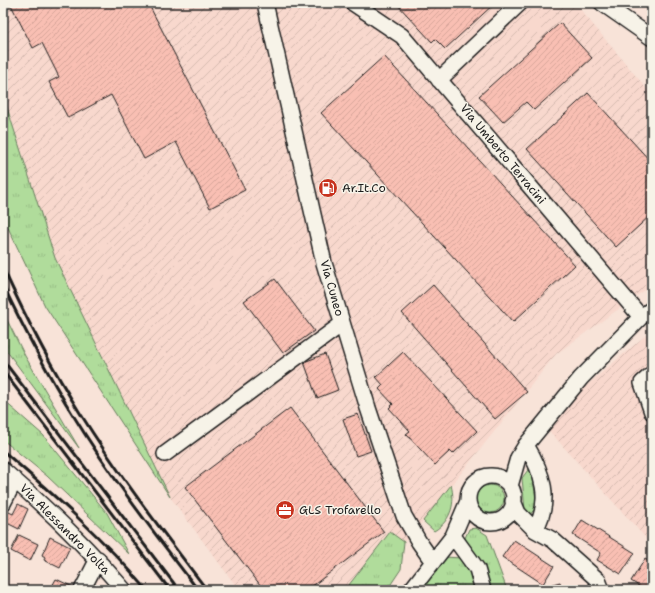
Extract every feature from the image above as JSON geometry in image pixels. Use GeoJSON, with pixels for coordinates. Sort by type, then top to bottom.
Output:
{"type":"FeatureCollection","features":[{"type":"Feature","properties":{"kind":"street","name":"Via Cuneo"},"geometry":{"type":"LineString","coordinates":[[265,3],[324,263],[342,324],[404,516],[433,562]]}},
{"type":"Feature","properties":{"kind":"street","name":"Via Umberto Terracini"},"geometry":{"type":"LineString","coordinates":[[353,3],[402,36],[439,80],[647,313]]}},
{"type":"Feature","properties":{"kind":"street"},"geometry":{"type":"LineString","coordinates":[[439,80],[520,3]]}},
{"type":"Feature","properties":{"kind":"street"},"geometry":{"type":"LineString","coordinates":[[602,3],[652,38]]}},
{"type":"Feature","properties":{"kind":"street"},"geometry":{"type":"LineString","coordinates":[[490,476],[522,451],[581,378],[647,313]]}},
{"type":"Feature","properties":{"kind":"street"},"geometry":{"type":"LineString","coordinates":[[165,454],[342,324]]}},
{"type":"Feature","properties":{"kind":"street"},"geometry":{"type":"LineString","coordinates":[[652,374],[642,383],[652,412]]}},
{"type":"Feature","properties":{"kind":"street"},"geometry":{"type":"LineString","coordinates":[[452,536],[465,526],[487,520],[501,519],[507,514],[511,508],[511,494],[522,451]]}},
{"type":"Feature","properties":{"kind":"street"},"geometry":{"type":"LineString","coordinates":[[522,451],[537,462],[546,496],[540,520],[535,530]]}},
{"type":"Feature","properties":{"kind":"street","name":"Via Alessandro Volta"},"geometry":{"type":"LineString","coordinates":[[3,470],[37,499],[98,559],[124,590]]}},
{"type":"Feature","properties":{"kind":"street"},"geometry":{"type":"LineString","coordinates":[[535,530],[487,520],[474,514],[468,501],[468,493],[471,486],[483,477],[498,477],[505,481],[518,513],[535,530],[553,540],[598,580],[602,590]]}},
{"type":"Feature","properties":{"kind":"street"},"geometry":{"type":"LineString","coordinates":[[3,503],[15,480]]}},
{"type":"Feature","properties":{"kind":"street"},"geometry":{"type":"LineString","coordinates":[[411,590],[452,536],[468,501]]}},
{"type":"Feature","properties":{"kind":"street"},"geometry":{"type":"LineString","coordinates":[[452,536],[477,570],[483,590]]}},
{"type":"Feature","properties":{"kind":"street"},"geometry":{"type":"LineString","coordinates":[[82,590],[98,559]]}},
{"type":"Feature","properties":{"kind":"shaded area"},"geometry":{"type":"Polygon","coordinates":[[[3,3],[575,3],[652,95],[652,285],[556,354],[423,521],[404,542],[390,532],[345,590],[239,590],[170,497],[55,258],[3,93],[3,3]]]}},
{"type":"Feature","properties":{"kind":"shaded area"},"geometry":{"type":"Polygon","coordinates":[[[652,330],[652,545],[542,423],[652,330]]]}},
{"type":"Feature","properties":{"kind":"green space"},"geometry":{"type":"Polygon","coordinates":[[[3,95],[55,258],[170,497],[45,306],[3,217],[3,95]]]}},
{"type":"Feature","properties":{"kind":"green space"},"geometry":{"type":"Polygon","coordinates":[[[3,312],[25,356],[79,448],[3,346],[3,312]]]}},
{"type":"Feature","properties":{"kind":"green space"},"geometry":{"type":"Polygon","coordinates":[[[3,400],[43,435],[107,513],[129,554],[47,476],[3,440],[3,400]]]}},
{"type":"Feature","properties":{"kind":"green space"},"geometry":{"type":"Polygon","coordinates":[[[531,466],[537,506],[529,516],[525,510],[522,478],[531,466]]]}},
{"type":"Feature","properties":{"kind":"green space"},"geometry":{"type":"Polygon","coordinates":[[[451,485],[453,498],[451,511],[445,522],[434,531],[423,521],[451,485]]]}},
{"type":"Feature","properties":{"kind":"green space"},"geometry":{"type":"Polygon","coordinates":[[[490,485],[500,489],[504,499],[500,509],[490,513],[480,509],[476,499],[480,489],[490,485]]]}},
{"type":"Feature","properties":{"kind":"green space"},"geometry":{"type":"Polygon","coordinates":[[[476,528],[487,535],[507,590],[486,590],[474,557],[465,538],[469,529],[476,528]]]}},
{"type":"Feature","properties":{"kind":"green space"},"geometry":{"type":"Polygon","coordinates":[[[390,532],[404,542],[401,569],[387,590],[345,590],[390,532]]]}},
{"type":"Feature","properties":{"kind":"green space"},"geometry":{"type":"Polygon","coordinates":[[[445,557],[461,558],[471,573],[475,590],[419,590],[445,557]]]}},
{"type":"Feature","properties":{"kind":"building"},"geometry":{"type":"Polygon","coordinates":[[[10,3],[148,3],[245,190],[210,208],[176,142],[144,159],[111,95],[68,118],[49,82],[59,77],[42,43],[33,48],[10,3]]]}},
{"type":"Feature","properties":{"kind":"building"},"geometry":{"type":"Polygon","coordinates":[[[396,3],[495,3],[445,49],[435,39],[432,42],[396,3]]]}},
{"type":"Feature","properties":{"kind":"building"},"geometry":{"type":"Polygon","coordinates":[[[560,23],[592,58],[534,110],[526,102],[503,122],[479,96],[560,23]]]}},
{"type":"Feature","properties":{"kind":"building"},"geometry":{"type":"Polygon","coordinates":[[[384,56],[575,265],[513,322],[321,113],[384,56]]]}},
{"type":"Feature","properties":{"kind":"building"},"geometry":{"type":"Polygon","coordinates":[[[588,93],[652,163],[652,214],[616,247],[527,149],[588,93]]]}},
{"type":"Feature","properties":{"kind":"building"},"geometry":{"type":"Polygon","coordinates":[[[275,279],[314,331],[283,353],[244,301],[275,279]]]}},
{"type":"Feature","properties":{"kind":"building"},"geometry":{"type":"Polygon","coordinates":[[[433,285],[527,392],[495,419],[402,313],[433,285]]]}},
{"type":"Feature","properties":{"kind":"building"},"geometry":{"type":"Polygon","coordinates":[[[403,352],[477,431],[453,454],[450,451],[435,465],[406,434],[410,431],[389,408],[393,404],[379,389],[383,385],[376,377],[403,352]]]}},
{"type":"Feature","properties":{"kind":"building"},"geometry":{"type":"Polygon","coordinates":[[[325,354],[338,390],[317,398],[304,362],[325,354]]]}},
{"type":"Feature","properties":{"kind":"building","name":"GLS Trofarello"},"geometry":{"type":"Polygon","coordinates":[[[290,408],[384,532],[307,590],[264,590],[185,487],[290,408]]]}},
{"type":"Feature","properties":{"kind":"building"},"geometry":{"type":"Polygon","coordinates":[[[358,414],[371,451],[356,456],[343,419],[358,414]]]}},
{"type":"Feature","properties":{"kind":"building"},"geometry":{"type":"Polygon","coordinates":[[[18,504],[28,509],[19,529],[3,521],[3,509],[13,514],[18,504]]]}},
{"type":"Feature","properties":{"kind":"building"},"geometry":{"type":"Polygon","coordinates":[[[582,520],[635,553],[621,574],[597,560],[601,553],[573,535],[582,520]]]}},
{"type":"Feature","properties":{"kind":"building"},"geometry":{"type":"Polygon","coordinates":[[[19,535],[38,544],[30,561],[11,551],[19,535]]]}},
{"type":"Feature","properties":{"kind":"building"},"geometry":{"type":"Polygon","coordinates":[[[50,537],[70,547],[60,568],[44,560],[45,557],[42,555],[50,537]]]}},
{"type":"Feature","properties":{"kind":"building"},"geometry":{"type":"Polygon","coordinates":[[[514,540],[554,566],[543,584],[502,557],[514,540]]]}},
{"type":"Feature","properties":{"kind":"building"},"geometry":{"type":"Polygon","coordinates":[[[645,559],[652,563],[652,590],[645,590],[631,581],[645,559]]]}},
{"type":"Feature","properties":{"kind":"building"},"geometry":{"type":"Polygon","coordinates":[[[56,579],[73,587],[71,590],[50,590],[56,579]]]}},
{"type":"Feature","properties":{"kind":"building"},"geometry":{"type":"Polygon","coordinates":[[[560,582],[562,590],[548,590],[546,586],[560,582]]]}},
{"type":"Feature","properties":{"kind":"railway"},"geometry":{"type":"LineString","coordinates":[[3,268],[39,342],[80,413],[125,481],[207,590]]}},
{"type":"Feature","properties":{"kind":"railway"},"geometry":{"type":"LineString","coordinates":[[3,285],[45,367],[87,438],[133,504],[198,590]]}},
{"type":"Feature","properties":{"kind":"railway"},"geometry":{"type":"LineString","coordinates":[[3,360],[179,590]]}},
{"type":"Feature","properties":{"kind":"railway"},"geometry":{"type":"LineString","coordinates":[[3,371],[170,590]]}},
{"type":"Feature","properties":{"kind":"railway"},"geometry":{"type":"LineString","coordinates":[[3,451],[96,535],[147,590]]}},
{"type":"Feature","properties":{"kind":"place","name":"Ar.It.Co"},"geometry":{"type":"Point","coordinates":[328,188]}},
{"type":"Feature","properties":{"kind":"place","name":"GLS Trofarello"},"geometry":{"type":"Point","coordinates":[285,510]}}]}
